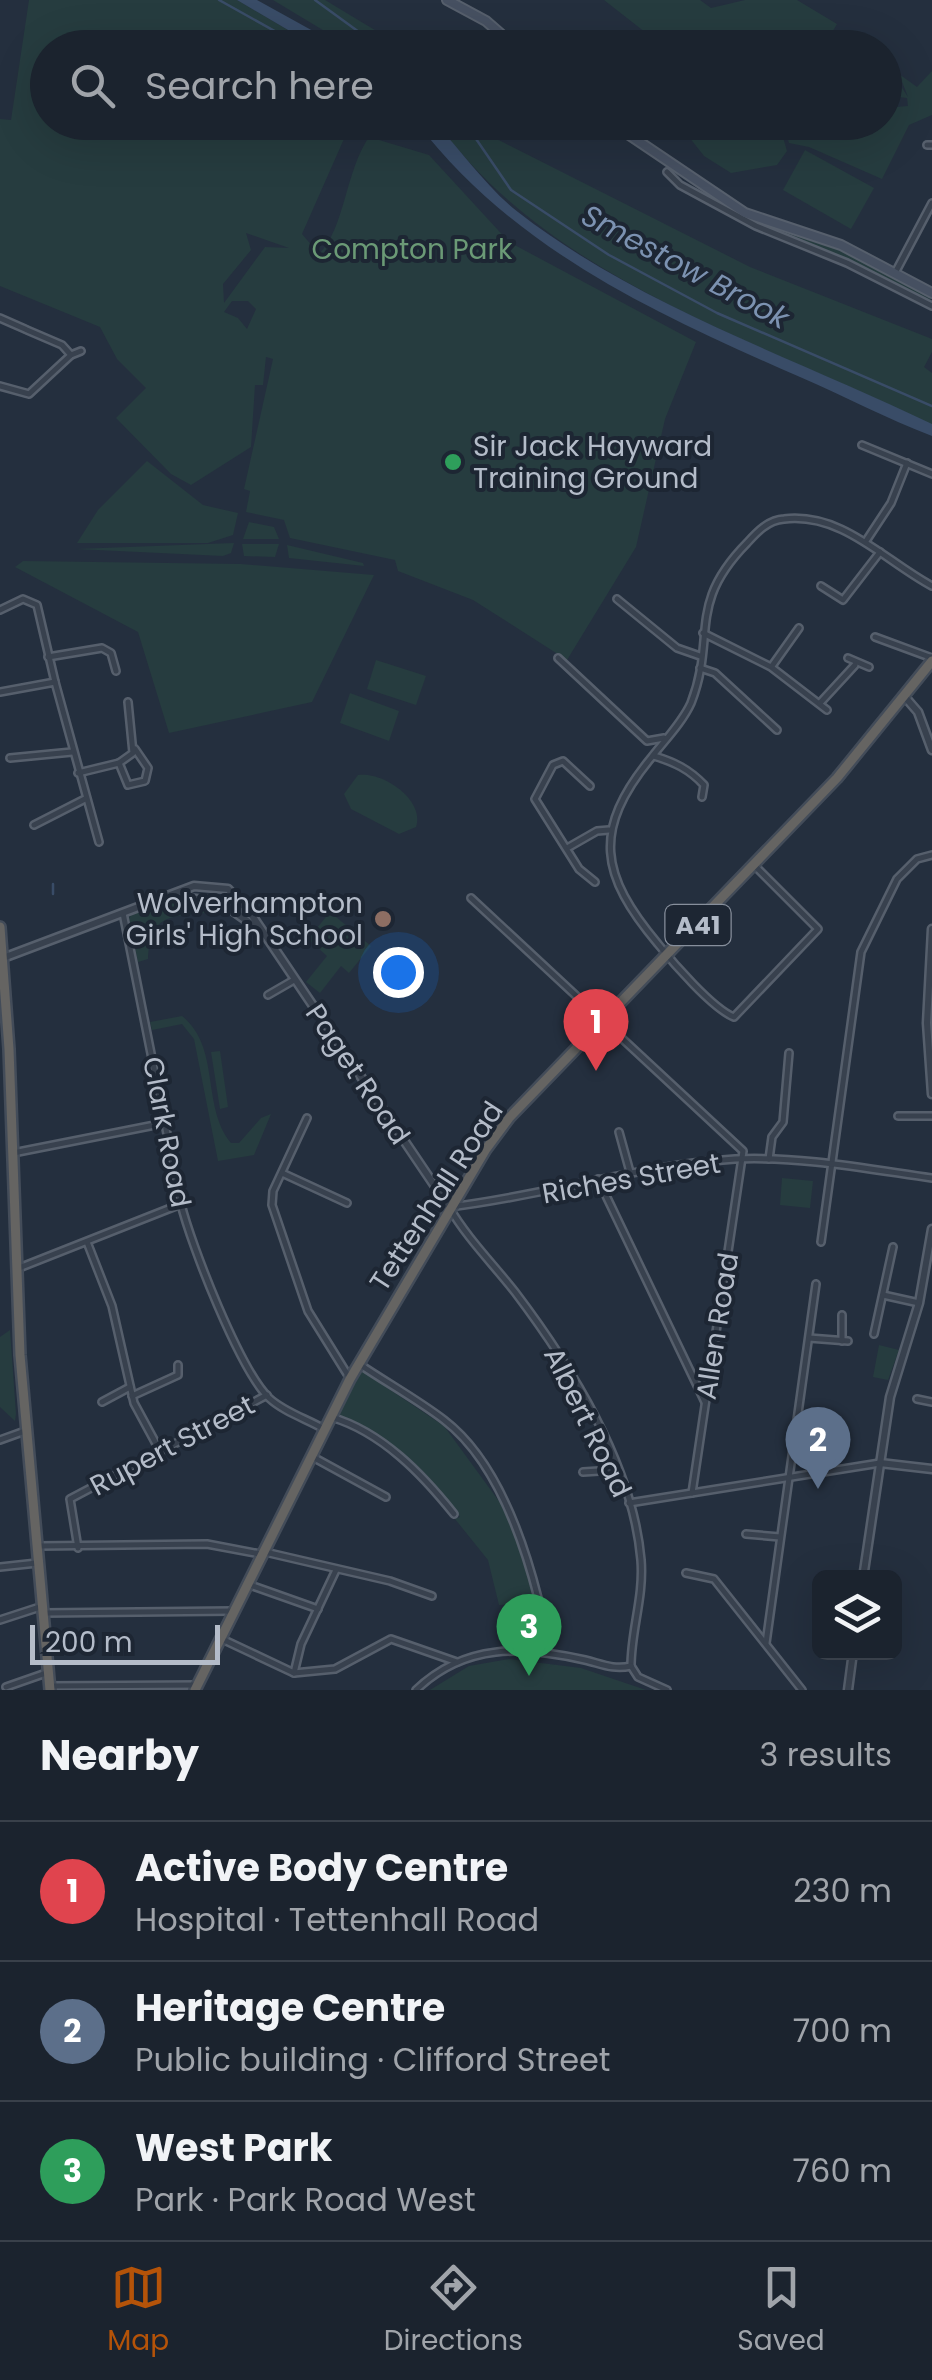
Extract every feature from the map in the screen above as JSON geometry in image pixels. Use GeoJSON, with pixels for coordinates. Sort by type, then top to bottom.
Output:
{"type":"FeatureCollection","features":[{"type":"Feature","properties":{"kind":"highway","name":"Tettenhall Road"},"geometry":{"type":"LineString","coordinates":[[196,1688],[350,1379],[449,1207],[508,1118],[755,866],[905,697],[932,659]]}},
{"type":"Feature","properties":{"kind":"highway"},"geometry":{"type":"LineString","coordinates":[[0,928],[16,1268],[50,1688]]}},
{"type":"Feature","properties":{"kind":"main road"},"geometry":{"type":"LineString","coordinates":[[446,0],[496,30]]}},
{"type":"Feature","properties":{"kind":"main road"},"geometry":{"type":"LineString","coordinates":[[636,140],[745,212],[840,245],[932,293]]}},
{"type":"Feature","properties":{"kind":"street"},"geometry":{"type":"LineString","coordinates":[[673,181],[682,171]]}},
{"type":"Feature","properties":{"kind":"street"},"geometry":{"type":"LineString","coordinates":[[666,172],[673,181],[756,226],[848,263],[932,306]]}},
{"type":"Feature","properties":{"kind":"street"},"geometry":{"type":"LineString","coordinates":[[895,273],[932,203]]}},
{"type":"Feature","properties":{"kind":"street"},"geometry":{"type":"LineString","coordinates":[[0,318],[62,345],[70,354]]}},
{"type":"Feature","properties":{"kind":"street"},"geometry":{"type":"LineString","coordinates":[[0,386],[29,394],[70,354],[81,352]]}},
{"type":"Feature","properties":{"kind":"street"},"geometry":{"type":"LineString","coordinates":[[862,444],[930,473],[931,464]]}},
{"type":"Feature","properties":{"kind":"street"},"geometry":{"type":"LineString","coordinates":[[866,541],[891,502],[907,463]]}},
{"type":"Feature","properties":{"kind":"street"},"geometry":{"type":"LineString","coordinates":[[755,866],[818,929],[740,1013],[727,1014],[668,956],[624,900],[611,862],[609,830],[617,806],[690,706],[700,668],[708,599],[719,577],[742,547],[771,522],[786,518],[845,530],[932,586]]}},
{"type":"Feature","properties":{"kind":"street"},"geometry":{"type":"LineString","coordinates":[[821,586],[842,600],[880,552]]}},
{"type":"Feature","properties":{"kind":"street"},"geometry":{"type":"LineString","coordinates":[[0,610],[22,599],[34,602],[99,842]]}},
{"type":"Feature","properties":{"kind":"street"},"geometry":{"type":"LineString","coordinates":[[617,599],[677,648],[701,656]]}},
{"type":"Feature","properties":{"kind":"street"},"geometry":{"type":"LineString","coordinates":[[787,628],[794,635]]}},
{"type":"Feature","properties":{"kind":"street"},"geometry":{"type":"LineString","coordinates":[[772,667],[799,628]]}},
{"type":"Feature","properties":{"kind":"street"},"geometry":{"type":"LineString","coordinates":[[703,633],[772,667],[827,710]]}},
{"type":"Feature","properties":{"kind":"street"},"geometry":{"type":"LineString","coordinates":[[875,637],[932,659]]}},
{"type":"Feature","properties":{"kind":"street"},"geometry":{"type":"LineString","coordinates":[[48,657],[102,648],[111,654],[116,671]]}},
{"type":"Feature","properties":{"kind":"street"},"geometry":{"type":"LineString","coordinates":[[558,658],[647,740],[652,757]]}},
{"type":"Feature","properties":{"kind":"street"},"geometry":{"type":"LineString","coordinates":[[848,658],[855,665],[869,666]]}},
{"type":"Feature","properties":{"kind":"street"},"geometry":{"type":"LineString","coordinates":[[820,703],[855,665]]}},
{"type":"Feature","properties":{"kind":"street"},"geometry":{"type":"LineString","coordinates":[[700,668],[715,673],[777,730]]}},
{"type":"Feature","properties":{"kind":"street"},"geometry":{"type":"LineString","coordinates":[[0,692],[55,682]]}},
{"type":"Feature","properties":{"kind":"street"},"geometry":{"type":"LineString","coordinates":[[905,697],[918,712],[932,750]]}},
{"type":"Feature","properties":{"kind":"street"},"geometry":{"type":"LineString","coordinates":[[119,763],[128,785],[145,781],[148,768],[136,749],[128,702]]}},
{"type":"Feature","properties":{"kind":"street"},"geometry":{"type":"LineString","coordinates":[[647,740],[667,738]]}},
{"type":"Feature","properties":{"kind":"street"},"geometry":{"type":"LineString","coordinates":[[78,773],[119,763],[136,749]]}},
{"type":"Feature","properties":{"kind":"street"},"geometry":{"type":"LineString","coordinates":[[10,758],[72,752]]}},
{"type":"Feature","properties":{"kind":"street"},"geometry":{"type":"LineString","coordinates":[[652,757],[679,764],[696,776],[704,784],[702,797]]}},
{"type":"Feature","properties":{"kind":"street"},"geometry":{"type":"LineString","coordinates":[[590,786],[567,761],[558,762],[535,795],[540,810],[569,847],[579,868],[595,882]]}},
{"type":"Feature","properties":{"kind":"street"},"geometry":{"type":"LineString","coordinates":[[578,785],[585,780]]}},
{"type":"Feature","properties":{"kind":"street"},"geometry":{"type":"LineString","coordinates":[[34,825],[85,799]]}},
{"type":"Feature","properties":{"kind":"street"},"geometry":{"type":"LineString","coordinates":[[569,847],[597,831],[609,830]]}},
{"type":"Feature","properties":{"kind":"street"},"geometry":{"type":"LineString","coordinates":[[821,1242],[862,952],[897,879],[917,859],[932,855]]}},
{"type":"Feature","properties":{"kind":"street","name":"Paget Road"},"geometry":{"type":"LineString","coordinates":[[123,913],[202,884],[228,889],[242,902],[449,1207]]}},
{"type":"Feature","properties":{"kind":"street","name":"Paget Road"},"geometry":{"type":"LineString","coordinates":[[167,897],[218,901],[245,916],[268,940]]}},
{"type":"Feature","properties":{"kind":"street"},"geometry":{"type":"LineString","coordinates":[[471,898],[732,1138],[743,1150],[744,1159]]}},
{"type":"Feature","properties":{"kind":"street"},"geometry":{"type":"LineString","coordinates":[[3,958],[123,913]]}},
{"type":"Feature","properties":{"kind":"street","name":"Clark Road"},"geometry":{"type":"LineString","coordinates":[[123,913],[181,1204],[220,1309],[266,1394],[324,1430]]}},
{"type":"Feature","properties":{"kind":"street"},"geometry":{"type":"LineString","coordinates":[[932,929],[932,1094]]}},
{"type":"Feature","properties":{"kind":"street"},"geometry":{"type":"LineString","coordinates":[[268,995],[294,980]]}},
{"type":"Feature","properties":{"kind":"street"},"geometry":{"type":"LineString","coordinates":[[769,1158],[772,1137],[783,1122],[788,1053]]}},
{"type":"Feature","properties":{"kind":"street"},"geometry":{"type":"LineString","coordinates":[[898,1116],[932,1116]]}},
{"type":"Feature","properties":{"kind":"street"},"geometry":{"type":"LineString","coordinates":[[307,1118],[282,1172],[272,1205],[291,1270],[308,1310],[350,1379]]}},
{"type":"Feature","properties":{"kind":"street"},"geometry":{"type":"LineString","coordinates":[[13,1153],[165,1123]]}},
{"type":"Feature","properties":{"kind":"street"},"geometry":{"type":"LineString","coordinates":[[619,1132],[631,1174]]}},
{"type":"Feature","properties":{"kind":"street","name":"Riches Street"},"geometry":{"type":"LineString","coordinates":[[449,1207],[521,1198],[631,1174],[744,1159],[769,1158],[932,1178]]}},
{"type":"Feature","properties":{"kind":"street","name":"Allen Road"},"geometry":{"type":"LineString","coordinates":[[692,1492],[744,1159]]}},
{"type":"Feature","properties":{"kind":"street"},"geometry":{"type":"LineString","coordinates":[[282,1172],[330,1200],[347,1203]]}},
{"type":"Feature","properties":{"kind":"street"},"geometry":{"type":"LineString","coordinates":[[598,1180],[705,1404]]}},
{"type":"Feature","properties":{"kind":"street"},"geometry":{"type":"LineString","coordinates":[[16,1268],[181,1204]]}},
{"type":"Feature","properties":{"kind":"street","name":"Albert Road"},"geometry":{"type":"LineString","coordinates":[[449,1207],[551,1344],[582,1396],[616,1470],[629,1503],[642,1583],[631,1666]]}},
{"type":"Feature","properties":{"kind":"street"},"geometry":{"type":"LineString","coordinates":[[864,1570],[890,1397],[930,1259],[932,1229]]}},
{"type":"Feature","properties":{"kind":"street"},"geometry":{"type":"LineString","coordinates":[[87,1242],[112,1306],[132,1396],[160,1451]]}},
{"type":"Feature","properties":{"kind":"street"},"geometry":{"type":"LineString","coordinates":[[874,1334],[893,1247]]}},
{"type":"Feature","properties":{"kind":"street"},"geometry":{"type":"LineString","coordinates":[[766,1643],[816,1284]]}},
{"type":"Feature","properties":{"kind":"street"},"geometry":{"type":"LineString","coordinates":[[882,1295],[919,1303]]}},
{"type":"Feature","properties":{"kind":"street"},"geometry":{"type":"LineString","coordinates":[[809,1338],[844,1341],[842,1316]]}},
{"type":"Feature","properties":{"kind":"street"},"geometry":{"type":"LineString","coordinates":[[359,1364],[448,1422],[484,1469],[515,1517],[538,1598]]}},
{"type":"Feature","properties":{"kind":"street"},"geometry":{"type":"LineString","coordinates":[[132,1396],[178,1375],[178,1365]]}},
{"type":"Feature","properties":{"kind":"street"},"geometry":{"type":"LineString","coordinates":[[102,1402],[130,1387]]}},
{"type":"Feature","properties":{"kind":"street","name":"Rupert Street"},"geometry":{"type":"LineString","coordinates":[[78,1548],[68,1501],[266,1394]]}},
{"type":"Feature","properties":{"kind":"street"},"geometry":{"type":"LineString","coordinates":[[917,1399],[932,1402]]}},
{"type":"Feature","properties":{"kind":"street"},"geometry":{"type":"LineString","coordinates":[[331,1417],[357,1424],[391,1450],[429,1482],[454,1514]]}},
{"type":"Feature","properties":{"kind":"street"},"geometry":{"type":"LineString","coordinates":[[0,1440],[28,1431]]}},
{"type":"Feature","properties":{"kind":"street"},"geometry":{"type":"LineString","coordinates":[[311,1456],[386,1497]]}},
{"type":"Feature","properties":{"kind":"street"},"geometry":{"type":"LineString","coordinates":[[629,1503],[880,1464],[932,1469]]}},
{"type":"Feature","properties":{"kind":"street"},"geometry":{"type":"LineString","coordinates":[[583,1472],[616,1470]]}},
{"type":"Feature","properties":{"kind":"street"},"geometry":{"type":"LineString","coordinates":[[746,1534],[780,1537]]}},
{"type":"Feature","properties":{"kind":"street"},"geometry":{"type":"LineString","coordinates":[[38,1546],[207,1544],[261,1552],[432,1596]]}},
{"type":"Feature","properties":{"kind":"street"},"geometry":{"type":"LineString","coordinates":[[0,1567],[40,1563]]}},
{"type":"Feature","properties":{"kind":"street"},"geometry":{"type":"LineString","coordinates":[[294,1673],[336,1570]]}},
{"type":"Feature","properties":{"kind":"street"},"geometry":{"type":"LineString","coordinates":[[686,1572],[714,1579],[802,1690]]}},
{"type":"Feature","properties":{"kind":"street"},"geometry":{"type":"LineString","coordinates":[[246,1583],[318,1608]]}},
{"type":"Feature","properties":{"kind":"street"},"geometry":{"type":"LineString","coordinates":[[0,1620],[44,1610],[233,1610]]}},
{"type":"Feature","properties":{"kind":"street"},"geometry":{"type":"LineString","coordinates":[[220,1638],[294,1673],[334,1669],[392,1639],[456,1662]]}},
{"type":"Feature","properties":{"kind":"street"},"geometry":{"type":"LineString","coordinates":[[416,1690],[456,1662],[488,1651],[512,1649],[614,1669],[631,1666],[638,1677],[667,1690]]}},
{"type":"Feature","properties":{"kind":"street"},"geometry":{"type":"LineString","coordinates":[[848,1690],[852,1660]]}},
{"type":"Feature","properties":{"kind":"street"},"geometry":{"type":"LineString","coordinates":[[6,1687],[49,1672]]}},
{"type":"Feature","properties":{"kind":"street"},"geometry":{"type":"LineString","coordinates":[[50,1688],[196,1688]]}},
{"type":"Feature","properties":{"kind":"green space","name":"Compton Park"},"geometry":{"type":"Polygon","coordinates":[[[29,0],[237,0],[288,30],[30,30],[30,140],[343,140],[302,234],[319,254],[334,230],[367,140],[429,155],[509,242],[696,342],[665,419],[636,547],[567,660],[473,600],[398,571],[395,560],[290,538],[284,520],[246,512],[250,491],[244,489],[273,359],[266,357],[263,385],[255,385],[251,447],[191,485],[171,474],[116,418],[146,388],[117,359],[100,327],[0,286],[0,119],[11,120],[29,0]],[[246,233],[251,250],[223,284],[224,303],[265,247],[289,248],[246,233]],[[232,301],[224,312],[238,318],[247,329],[256,309],[248,301],[232,301]]]}},
{"type":"Feature","properties":{"kind":"green space"},"geometry":{"type":"Polygon","coordinates":[[[273,0],[325,0],[375,30],[323,30],[273,0]]]}},
{"type":"Feature","properties":{"kind":"green space"},"geometry":{"type":"Polygon","coordinates":[[[604,0],[700,0],[711,8],[745,0],[797,0],[837,24],[833,30],[642,30],[604,0]]]}},
{"type":"Feature","properties":{"kind":"green space"},"geometry":{"type":"Polygon","coordinates":[[[932,71],[932,115],[909,125],[902,139],[902,107],[908,106],[902,88],[908,97],[902,76],[917,87],[932,71]]]}},
{"type":"Feature","properties":{"kind":"green space"},"geometry":{"type":"Polygon","coordinates":[[[450,140],[499,140],[750,267],[932,339],[932,352],[924,367],[932,373],[932,425],[749,343],[628,283],[571,248],[518,208],[450,140]]]}},
{"type":"Feature","properties":{"kind":"green space"},"geometry":{"type":"Polygon","coordinates":[[[691,140],[784,140],[787,151],[777,165],[731,173],[704,156],[691,140]]]}},
{"type":"Feature","properties":{"kind":"green space"},"geometry":{"type":"Polygon","coordinates":[[[788,140],[902,140],[882,179],[809,147],[788,140]]]}},
{"type":"Feature","properties":{"kind":"green space"},"geometry":{"type":"Polygon","coordinates":[[[805,150],[874,188],[851,229],[783,190],[805,150]]]}},
{"type":"Feature","properties":{"kind":"green space"},"geometry":{"type":"Polygon","coordinates":[[[759,224],[846,252],[931,299],[927,300],[759,224]]]}},
{"type":"Feature","properties":{"kind":"green space"},"geometry":{"type":"Polygon","coordinates":[[[147,461],[203,505],[238,513],[233,535],[208,543],[77,543],[98,510],[147,461]]]}},
{"type":"Feature","properties":{"kind":"green space"},"geometry":{"type":"Polygon","coordinates":[[[249,522],[274,527],[279,539],[243,539],[249,522]]]}},
{"type":"Feature","properties":{"kind":"green space"},"geometry":{"type":"Polygon","coordinates":[[[234,543],[231,553],[223,556],[76,549],[234,543]]]}},
{"type":"Feature","properties":{"kind":"green space"},"geometry":{"type":"Polygon","coordinates":[[[242,544],[279,544],[275,557],[244,556],[242,544]]]}},
{"type":"Feature","properties":{"kind":"green space"},"geometry":{"type":"Polygon","coordinates":[[[287,545],[363,563],[364,566],[289,558],[287,545]]]}},
{"type":"Feature","properties":{"kind":"green space"},"geometry":{"type":"Polygon","coordinates":[[[23,561],[241,564],[374,575],[312,702],[169,733],[138,632],[15,567],[23,561]]]}},
{"type":"Feature","properties":{"kind":"green space"},"geometry":{"type":"Polygon","coordinates":[[[376,660],[426,676],[416,705],[367,689],[376,660]]]}},
{"type":"Feature","properties":{"kind":"green space"},"geometry":{"type":"Polygon","coordinates":[[[350,693],[399,711],[389,741],[340,723],[350,693]]]}},
{"type":"Feature","properties":{"kind":"green space"},"geometry":{"type":"Polygon","coordinates":[[[358,775],[379,778],[400,789],[414,807],[416,827],[399,834],[351,809],[344,794],[358,775]]]}},
{"type":"Feature","properties":{"kind":"green space"},"geometry":{"type":"Polygon","coordinates":[[[166,903],[213,904],[206,913],[163,921],[153,934],[148,959],[138,962],[129,918],[132,914],[166,903]]]}},
{"type":"Feature","properties":{"kind":"green space"},"geometry":{"type":"Polygon","coordinates":[[[330,912],[371,946],[349,973],[341,966],[320,993],[306,982],[327,956],[308,939],[330,912]]]}},
{"type":"Feature","properties":{"kind":"green space"},"geometry":{"type":"Polygon","coordinates":[[[182,1016],[202,1044],[216,1112],[231,1143],[239,1143],[261,1118],[271,1114],[254,1155],[218,1161],[194,1039],[182,1024],[152,1030],[150,1022],[182,1016]]]}},
{"type":"Feature","properties":{"kind":"green space"},"geometry":{"type":"Polygon","coordinates":[[[220,1051],[228,1107],[220,1109],[211,1052],[220,1051]]]}},
{"type":"Feature","properties":{"kind":"green space"},"geometry":{"type":"Polygon","coordinates":[[[782,1178],[813,1181],[810,1208],[780,1205],[782,1178]]]}},
{"type":"Feature","properties":{"kind":"green space"},"geometry":{"type":"Polygon","coordinates":[[[10,1330],[15,1421],[0,1407],[0,1337],[10,1330]]]}},
{"type":"Feature","properties":{"kind":"green space"},"geometry":{"type":"Polygon","coordinates":[[[879,1345],[899,1350],[888,1380],[873,1377],[879,1345]]]}},
{"type":"Feature","properties":{"kind":"green space"},"geometry":{"type":"Polygon","coordinates":[[[362,1371],[444,1426],[512,1519],[536,1603],[499,1605],[488,1560],[455,1519],[460,1517],[436,1486],[391,1443],[338,1415],[362,1371]]]}},
{"type":"Feature","properties":{"kind":"green space"},"geometry":{"type":"Polygon","coordinates":[[[509,1659],[581,1668],[646,1690],[430,1690],[469,1666],[509,1659]]]}},
{"type":"Feature","properties":{"kind":"water"},"geometry":{"type":"Polygon","coordinates":[[[237,0],[257,0],[311,30],[288,30],[237,0]]]}},
{"type":"Feature","properties":{"kind":"water"},"geometry":{"type":"Polygon","coordinates":[[[432,140],[450,140],[518,212],[615,276],[719,328],[932,424],[932,436],[693,329],[591,274],[543,243],[456,168],[432,140]]]}},
{"type":"Feature","properties":{"kind":"waterway"},"geometry":{"type":"LineString","coordinates":[[219,0],[273,30]]}},
{"type":"Feature","properties":{"kind":"waterway","name":"Smestow Brook"},"geometry":{"type":"LineString","coordinates":[[315,0],[356,30]]}},
{"type":"Feature","properties":{"kind":"waterway","name":"Smestow Brook"},"geometry":{"type":"LineString","coordinates":[[477,140],[511,190],[609,255],[717,313],[932,406]]}},
{"type":"Feature","properties":{"kind":"waterway"},"geometry":{"type":"LineString","coordinates":[[53,884],[53,894]]}},
{"type":"Feature","properties":{"kind":"place","name":"Sir Jack Hayward Training Ground"},"geometry":{"type":"Point","coordinates":[453,462]}},
{"type":"Feature","properties":{"kind":"place","name":"Wolverhampton Girls' High School"},"geometry":{"type":"Point","coordinates":[383,919]}},
{"type":"Feature","properties":{"kind":"place","name":"Active Body Centre"},"geometry":{"type":"Point","coordinates":[596,1071]}},
{"type":"Feature","properties":{"kind":"place","name":"Heritage Centre"},"geometry":{"type":"Point","coordinates":[818,1489]}},
{"type":"Feature","properties":{"kind":"place","name":"West Park"},"geometry":{"type":"Point","coordinates":[529,1676]}}]}
